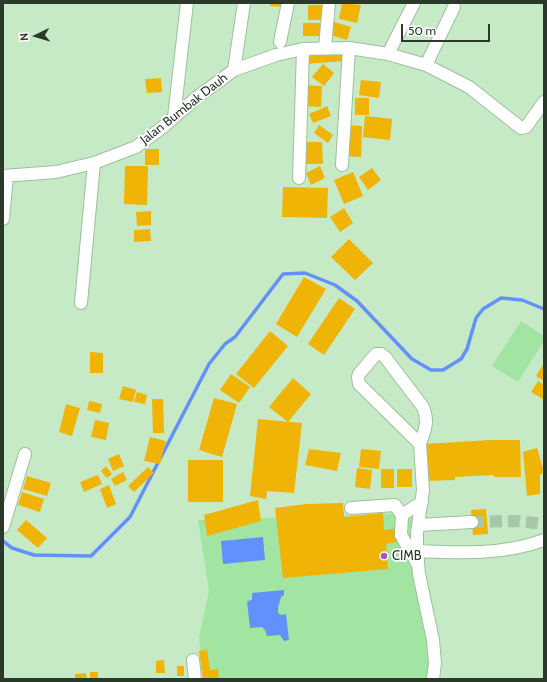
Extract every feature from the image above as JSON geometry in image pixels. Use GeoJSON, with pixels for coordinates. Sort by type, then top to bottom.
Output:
{"type":"FeatureCollection","features":[{"type":"Feature","properties":{"kind":"street"},"geometry":{"type":"LineString","coordinates":[[174,117],[187,3]]}},
{"type":"Feature","properties":{"kind":"street"},"geometry":{"type":"LineString","coordinates":[[234,70],[244,3]]}},
{"type":"Feature","properties":{"kind":"street"},"geometry":{"type":"LineString","coordinates":[[280,42],[288,3]]}},
{"type":"Feature","properties":{"kind":"street"},"geometry":{"type":"LineString","coordinates":[[325,48],[329,3]]}},
{"type":"Feature","properties":{"kind":"street"},"geometry":{"type":"LineString","coordinates":[[388,54],[414,3]]}},
{"type":"Feature","properties":{"kind":"street"},"geometry":{"type":"LineString","coordinates":[[426,65],[454,7]]}},
{"type":"Feature","properties":{"kind":"street"},"geometry":{"type":"LineString","coordinates":[[342,165],[349,48]]}},
{"type":"Feature","properties":{"kind":"street","name":"Jalan Bumbak Dauh"},"geometry":{"type":"LineString","coordinates":[[5,176],[56,172],[94,163],[136,147],[196,98],[234,70],[276,55],[303,49],[349,48],[388,54],[426,65],[469,87],[521,128],[526,127],[544,102]]}},
{"type":"Feature","properties":{"kind":"street"},"geometry":{"type":"LineString","coordinates":[[299,178],[303,49]]}},
{"type":"Feature","properties":{"kind":"street"},"geometry":{"type":"LineString","coordinates":[[81,303],[94,163]]}},
{"type":"Feature","properties":{"kind":"street"},"geometry":{"type":"LineString","coordinates":[[3,219],[5,176]]}},
{"type":"Feature","properties":{"kind":"street"},"geometry":{"type":"LineString","coordinates":[[420,444],[359,384],[359,374],[376,354],[381,354],[384,357],[423,407],[427,416],[427,424],[420,444],[423,490],[417,533],[417,551],[419,574],[433,640],[435,663],[433,679]]}},
{"type":"Feature","properties":{"kind":"street"},"geometry":{"type":"LineString","coordinates":[[3,527],[25,454]]}},
{"type":"Feature","properties":{"kind":"street"},"geometry":{"type":"LineString","coordinates":[[402,515],[422,502]]}},
{"type":"Feature","properties":{"kind":"street"},"geometry":{"type":"LineString","coordinates":[[351,508],[395,505],[402,515],[401,535],[418,566]]}},
{"type":"Feature","properties":{"kind":"street"},"geometry":{"type":"LineString","coordinates":[[419,525],[472,522]]}},
{"type":"Feature","properties":{"kind":"street"},"geometry":{"type":"LineString","coordinates":[[417,551],[448,552],[506,550],[534,544],[544,540]]}},
{"type":"Feature","properties":{"kind":"street"},"geometry":{"type":"LineString","coordinates":[[193,660],[195,679]]}},
{"type":"Feature","properties":{"kind":"green space"},"geometry":{"type":"Polygon","coordinates":[[[521,321],[544,336],[544,341],[518,382],[492,366],[521,321]]]}},
{"type":"Feature","properties":{"kind":"green space"},"geometry":{"type":"Polygon","coordinates":[[[422,513],[434,679],[203,679],[199,637],[209,591],[198,520],[422,513]]]}},
{"type":"Feature","properties":{"kind":"water"},"geometry":{"type":"Polygon","coordinates":[[[263,537],[265,560],[223,564],[221,541],[263,537]]]}},
{"type":"Feature","properties":{"kind":"water"},"geometry":{"type":"Polygon","coordinates":[[[284,590],[284,595],[281,597],[278,608],[278,613],[281,615],[286,614],[289,640],[284,641],[280,635],[267,636],[262,627],[250,628],[247,601],[252,600],[252,593],[284,590]]]}},
{"type":"Feature","properties":{"kind":"building"},"geometry":{"type":"Polygon","coordinates":[[[270,3],[285,3],[285,7],[270,6],[270,3]]]}},
{"type":"Feature","properties":{"kind":"building"},"geometry":{"type":"Polygon","coordinates":[[[342,3],[361,5],[357,23],[339,19],[342,3]]]}},
{"type":"Feature","properties":{"kind":"building"},"geometry":{"type":"Polygon","coordinates":[[[308,5],[323,5],[323,20],[308,20],[308,5]]]}},
{"type":"Feature","properties":{"kind":"building"},"geometry":{"type":"Polygon","coordinates":[[[331,21],[351,27],[347,40],[327,34],[331,21]]]}},
{"type":"Feature","properties":{"kind":"building"},"geometry":{"type":"Polygon","coordinates":[[[303,23],[320,23],[320,36],[303,36],[303,23]]]}},
{"type":"Feature","properties":{"kind":"building"},"geometry":{"type":"Polygon","coordinates":[[[345,50],[346,61],[305,64],[305,52],[345,50]]]}},
{"type":"Feature","properties":{"kind":"building"},"geometry":{"type":"Polygon","coordinates":[[[323,64],[334,73],[324,86],[312,77],[323,64]]]}},
{"type":"Feature","properties":{"kind":"building"},"geometry":{"type":"Polygon","coordinates":[[[161,78],[162,92],[147,93],[145,79],[161,78]]]}},
{"type":"Feature","properties":{"kind":"building"},"geometry":{"type":"Polygon","coordinates":[[[361,80],[381,82],[379,98],[359,95],[361,80]]]}},
{"type":"Feature","properties":{"kind":"building"},"geometry":{"type":"Polygon","coordinates":[[[305,85],[322,86],[321,107],[304,106],[305,85]]]}},
{"type":"Feature","properties":{"kind":"building"},"geometry":{"type":"Polygon","coordinates":[[[355,98],[369,98],[369,115],[355,115],[355,98]]]}},
{"type":"Feature","properties":{"kind":"building"},"geometry":{"type":"Polygon","coordinates":[[[327,106],[331,116],[313,123],[309,114],[327,106]]]}},
{"type":"Feature","properties":{"kind":"building"},"geometry":{"type":"Polygon","coordinates":[[[365,116],[392,119],[390,140],[363,137],[365,116]]]}},
{"type":"Feature","properties":{"kind":"building"},"geometry":{"type":"Polygon","coordinates":[[[319,125],[333,135],[328,143],[314,133],[319,125]]]}},
{"type":"Feature","properties":{"kind":"building"},"geometry":{"type":"Polygon","coordinates":[[[346,125],[362,126],[361,157],[345,156],[346,125]]]}},
{"type":"Feature","properties":{"kind":"building"},"geometry":{"type":"Polygon","coordinates":[[[302,142],[322,142],[323,164],[302,164],[302,142]]]}},
{"type":"Feature","properties":{"kind":"building"},"geometry":{"type":"Polygon","coordinates":[[[145,149],[159,149],[159,165],[145,165],[145,149]]]}},
{"type":"Feature","properties":{"kind":"building"},"geometry":{"type":"Polygon","coordinates":[[[125,166],[148,166],[147,205],[124,204],[125,166]]]}},
{"type":"Feature","properties":{"kind":"building"},"geometry":{"type":"Polygon","coordinates":[[[320,166],[325,178],[311,185],[306,173],[320,166]]]}},
{"type":"Feature","properties":{"kind":"building"},"geometry":{"type":"Polygon","coordinates":[[[372,168],[381,180],[368,190],[359,177],[372,168]]]}},
{"type":"Feature","properties":{"kind":"building"},"geometry":{"type":"Polygon","coordinates":[[[353,172],[363,196],[344,204],[334,180],[353,172]]]}},
{"type":"Feature","properties":{"kind":"building"},"geometry":{"type":"Polygon","coordinates":[[[283,187],[328,188],[327,218],[282,217],[283,187]]]}},
{"type":"Feature","properties":{"kind":"building"},"geometry":{"type":"Polygon","coordinates":[[[344,208],[353,223],[340,232],[330,217],[344,208]]]}},
{"type":"Feature","properties":{"kind":"building"},"geometry":{"type":"Polygon","coordinates":[[[151,211],[151,225],[137,226],[136,212],[151,211]]]}},
{"type":"Feature","properties":{"kind":"building"},"geometry":{"type":"Polygon","coordinates":[[[150,229],[151,241],[134,242],[134,230],[150,229]]]}},
{"type":"Feature","properties":{"kind":"building"},"geometry":{"type":"Polygon","coordinates":[[[349,239],[373,263],[355,280],[331,257],[349,239]]]}},
{"type":"Feature","properties":{"kind":"building"},"geometry":{"type":"Polygon","coordinates":[[[304,277],[326,289],[297,337],[276,324],[304,277]]]}},
{"type":"Feature","properties":{"kind":"building"},"geometry":{"type":"Polygon","coordinates":[[[339,298],[355,309],[324,355],[308,344],[339,298]]]}},
{"type":"Feature","properties":{"kind":"building"},"geometry":{"type":"Polygon","coordinates":[[[270,331],[288,346],[254,388],[236,374],[270,331]]]}},
{"type":"Feature","properties":{"kind":"building"},"geometry":{"type":"Polygon","coordinates":[[[90,352],[103,353],[103,373],[90,373],[90,352]]]}},
{"type":"Feature","properties":{"kind":"building"},"geometry":{"type":"Polygon","coordinates":[[[544,363],[544,381],[536,376],[544,363]]]}},
{"type":"Feature","properties":{"kind":"building"},"geometry":{"type":"Polygon","coordinates":[[[231,374],[250,387],[239,403],[220,390],[231,374]]]}},
{"type":"Feature","properties":{"kind":"building"},"geometry":{"type":"Polygon","coordinates":[[[293,378],[311,394],[288,422],[269,407],[293,378]]]}},
{"type":"Feature","properties":{"kind":"building"},"geometry":{"type":"Polygon","coordinates":[[[538,381],[544,385],[543,399],[531,392],[538,381]]]}},
{"type":"Feature","properties":{"kind":"building"},"geometry":{"type":"Polygon","coordinates":[[[123,386],[136,390],[133,402],[119,399],[123,386]]]}},
{"type":"Feature","properties":{"kind":"building"},"geometry":{"type":"Polygon","coordinates":[[[137,392],[147,395],[145,404],[134,402],[137,392]]]}},
{"type":"Feature","properties":{"kind":"building"},"geometry":{"type":"Polygon","coordinates":[[[214,398],[237,404],[222,457],[199,450],[214,398]]]}},
{"type":"Feature","properties":{"kind":"building"},"geometry":{"type":"Polygon","coordinates":[[[152,399],[163,399],[164,433],[153,433],[152,399]]]}},
{"type":"Feature","properties":{"kind":"building"},"geometry":{"type":"Polygon","coordinates":[[[89,401],[102,404],[100,413],[87,410],[89,401]]]}},
{"type":"Feature","properties":{"kind":"building"},"geometry":{"type":"Polygon","coordinates":[[[66,404],[80,408],[72,436],[59,432],[66,404]]]}},
{"type":"Feature","properties":{"kind":"building"},"geometry":{"type":"Polygon","coordinates":[[[258,419],[302,423],[294,493],[267,491],[266,499],[250,496],[258,419]]]}},
{"type":"Feature","properties":{"kind":"building"},"geometry":{"type":"Polygon","coordinates":[[[95,420],[109,423],[106,440],[91,437],[95,420]]]}},
{"type":"Feature","properties":{"kind":"building"},"geometry":{"type":"Polygon","coordinates":[[[150,437],[166,441],[160,464],[144,461],[150,437]]]}},
{"type":"Feature","properties":{"kind":"building"},"geometry":{"type":"Polygon","coordinates":[[[490,440],[520,440],[521,477],[494,477],[494,475],[455,477],[455,480],[426,481],[424,444],[490,440]]]}},
{"type":"Feature","properties":{"kind":"building"},"geometry":{"type":"Polygon","coordinates":[[[537,448],[544,472],[540,475],[540,494],[527,496],[523,452],[537,448]]]}},
{"type":"Feature","properties":{"kind":"building"},"geometry":{"type":"Polygon","coordinates":[[[309,449],[341,453],[337,471],[305,465],[309,449]]]}},
{"type":"Feature","properties":{"kind":"building"},"geometry":{"type":"Polygon","coordinates":[[[361,449],[381,451],[379,469],[359,467],[361,449]]]}},
{"type":"Feature","properties":{"kind":"building"},"geometry":{"type":"Polygon","coordinates":[[[119,454],[124,466],[113,471],[108,459],[119,454]]]}},
{"type":"Feature","properties":{"kind":"building"},"geometry":{"type":"Polygon","coordinates":[[[188,460],[223,460],[223,502],[188,502],[188,460]]]}},
{"type":"Feature","properties":{"kind":"building"},"geometry":{"type":"Polygon","coordinates":[[[106,466],[112,474],[107,478],[101,471],[106,466]]]}},
{"type":"Feature","properties":{"kind":"building"},"geometry":{"type":"Polygon","coordinates":[[[148,467],[154,473],[134,492],[128,486],[148,467]]]}},
{"type":"Feature","properties":{"kind":"building"},"geometry":{"type":"Polygon","coordinates":[[[357,468],[372,470],[370,489],[355,487],[357,468]]]}},
{"type":"Feature","properties":{"kind":"building"},"geometry":{"type":"Polygon","coordinates":[[[381,469],[394,469],[394,488],[381,488],[381,469]]]}},
{"type":"Feature","properties":{"kind":"building"},"geometry":{"type":"Polygon","coordinates":[[[397,469],[412,469],[412,487],[397,487],[397,469]]]}},
{"type":"Feature","properties":{"kind":"building"},"geometry":{"type":"Polygon","coordinates":[[[123,472],[127,480],[115,486],[111,479],[123,472]]]}},
{"type":"Feature","properties":{"kind":"building"},"geometry":{"type":"Polygon","coordinates":[[[98,475],[102,484],[84,492],[80,482],[98,475]]]}},
{"type":"Feature","properties":{"kind":"building"},"geometry":{"type":"Polygon","coordinates":[[[27,476],[51,483],[47,496],[23,489],[27,476]]]}},
{"type":"Feature","properties":{"kind":"building"},"geometry":{"type":"Polygon","coordinates":[[[109,485],[116,504],[107,508],[100,489],[109,485]]]}},
{"type":"Feature","properties":{"kind":"building"},"geometry":{"type":"Polygon","coordinates":[[[22,492],[44,499],[40,512],[18,505],[22,492]]]}},
{"type":"Feature","properties":{"kind":"building"},"geometry":{"type":"Polygon","coordinates":[[[258,500],[261,521],[207,536],[204,515],[258,500]]]}},
{"type":"Feature","properties":{"kind":"building"},"geometry":{"type":"Polygon","coordinates":[[[343,503],[344,517],[383,513],[384,530],[398,528],[400,541],[386,544],[388,569],[283,578],[275,508],[306,504],[343,503]]]}},
{"type":"Feature","properties":{"kind":"building"},"geometry":{"type":"Polygon","coordinates":[[[486,509],[488,534],[473,535],[471,510],[486,509]]]}},
{"type":"Feature","properties":{"kind":"building"},"geometry":{"type":"Polygon","coordinates":[[[26,520],[47,538],[38,548],[17,530],[26,520]]]}},
{"type":"Feature","properties":{"kind":"building"},"geometry":{"type":"Polygon","coordinates":[[[207,650],[210,670],[218,669],[219,679],[203,679],[199,651],[207,650]]]}},
{"type":"Feature","properties":{"kind":"building"},"geometry":{"type":"Polygon","coordinates":[[[164,660],[165,673],[156,673],[156,661],[164,660]]]}},
{"type":"Feature","properties":{"kind":"building"},"geometry":{"type":"Polygon","coordinates":[[[177,666],[184,666],[184,676],[177,676],[177,666]]]}},
{"type":"Feature","properties":{"kind":"building"},"geometry":{"type":"Polygon","coordinates":[[[90,672],[98,672],[98,679],[90,679],[90,672]]]}},
{"type":"Feature","properties":{"kind":"building"},"geometry":{"type":"Polygon","coordinates":[[[86,673],[87,679],[75,679],[75,674],[86,673]]]}},
{"type":"Feature","properties":{"kind":"waterway"},"geometry":{"type":"LineString","coordinates":[[3,541],[12,548],[34,555],[91,556],[130,517],[209,364],[225,344],[235,337],[283,274],[305,273],[335,285],[357,301],[412,359],[431,370],[443,370],[461,359],[467,349],[476,318],[483,309],[501,298],[522,300],[544,309]]}},
{"type":"Feature","properties":{"kind":"tunnel"},"geometry":{"type":"LineString","coordinates":[[472,522],[517,521],[544,524]]}},
{"type":"Feature","properties":{"kind":"place","name":"CIMB"},"geometry":{"type":"Point","coordinates":[384,556]}}]}
